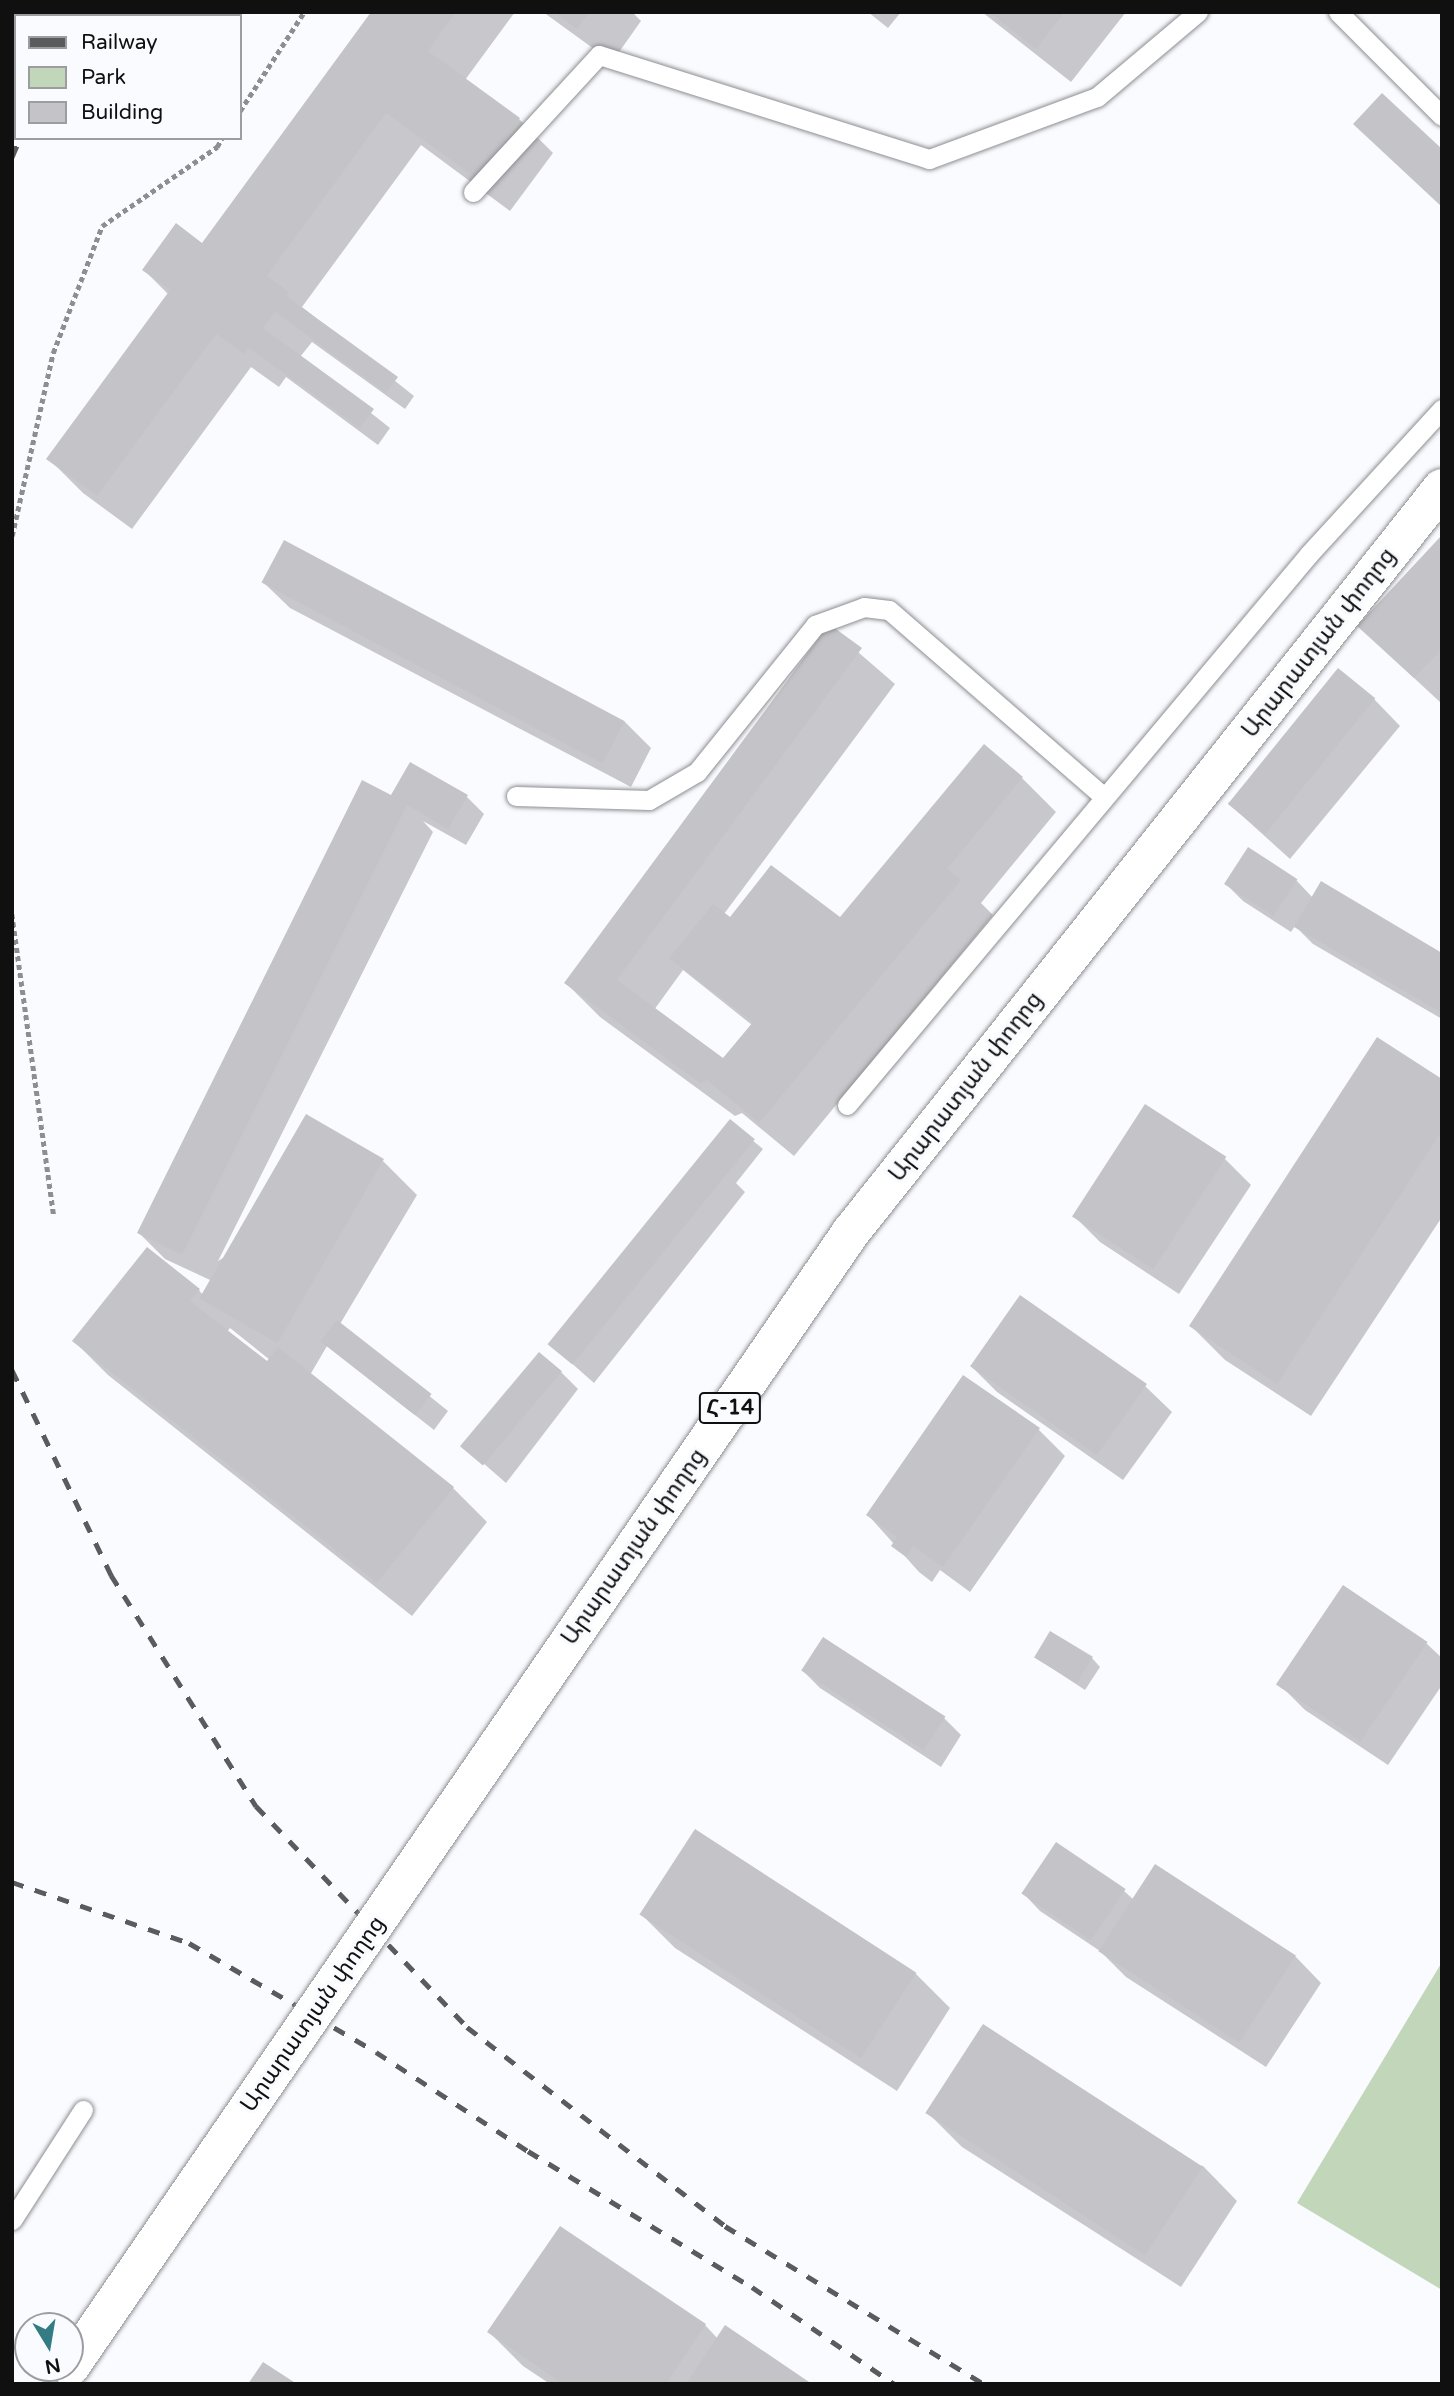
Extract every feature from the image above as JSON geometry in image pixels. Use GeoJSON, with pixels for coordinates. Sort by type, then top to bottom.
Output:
{"type":"FeatureCollection","features":[{"type":"Feature","properties":{"kind":"main road","name":"Արարատյան փողոց"},"geometry":{"type":"LineString","coordinates":[[84,2347],[851,1232],[1442,488]]}},
{"type":"Feature","properties":{"kind":"lane"},"geometry":{"type":"LineString","coordinates":[[473,192],[599,55],[929,159],[1097,97],[1198,12]]}},
{"type":"Feature","properties":{"kind":"lane"},"geometry":{"type":"LineString","coordinates":[[1338,12],[1442,116]]}},
{"type":"Feature","properties":{"kind":"lane"},"geometry":{"type":"LineString","coordinates":[[847,1105],[1308,554],[1442,409]]}},
{"type":"Feature","properties":{"kind":"lane"},"geometry":{"type":"LineString","coordinates":[[516,796],[649,800],[697,772],[815,625],[864,607],[889,610],[1103,796]]}},
{"type":"Feature","properties":{"kind":"lane"},"geometry":{"type":"LineString","coordinates":[[12,2220],[83,2110]]}},
{"type":"Feature","properties":{"kind":"path"},"geometry":{"type":"LineString","coordinates":[[242,108],[304,12]]}},
{"type":"Feature","properties":{"kind":"path"},"geometry":{"type":"LineString","coordinates":[[12,536],[53,353],[102,226],[217,147],[221,140]]}},
{"type":"Feature","properties":{"kind":"path"},"geometry":{"type":"LineString","coordinates":[[12,915],[54,1216]]}},
{"type":"Feature","properties":{"kind":"green space"},"geometry":{"type":"Polygon","coordinates":[[[1442,1962],[1442,2290],[1297,2203],[1442,1962]]]}},
{"type":"Feature","properties":{"kind":"building"},"geometry":{"type":"Polygon","coordinates":[[[371,12],[456,12],[428,51],[520,118],[476,178],[386,113],[267,276],[289,292],[286,296],[398,377],[386,393],[275,312],[263,328],[374,409],[360,428],[249,348],[244,354],[216,334],[97,496],[46,459],[170,290],[142,270],[176,223],[202,243],[371,12]]]}},
{"type":"Feature","properties":{"kind":"building"},"geometry":{"type":"Polygon","coordinates":[[[554,12],[589,12],[577,29],[554,12]]]}},
{"type":"Feature","properties":{"kind":"building"},"geometry":{"type":"Polygon","coordinates":[[[989,12],[1065,12],[1036,49],[989,12]]]}},
{"type":"Feature","properties":{"kind":"building"},"geometry":{"type":"Polygon","coordinates":[[[1382,93],[1442,149],[1442,207],[1353,124],[1382,93]]]}},
{"type":"Feature","properties":{"kind":"building"},"geometry":{"type":"Polygon","coordinates":[[[1442,535],[1442,649],[1414,678],[1357,626],[1442,535]]]}},
{"type":"Feature","properties":{"kind":"building"},"geometry":{"type":"Polygon","coordinates":[[[284,540],[625,721],[602,764],[261,582],[284,540]]]}},
{"type":"Feature","properties":{"kind":"building"},"geometry":{"type":"Polygon","coordinates":[[[829,624],[862,648],[617,980],[723,1058],[753,1022],[669,958],[713,904],[730,917],[771,865],[840,917],[984,744],[1023,777],[947,869],[961,880],[759,1123],[707,1080],[700,1083],[564,983],[829,624]]]}},
{"type":"Feature","properties":{"kind":"building"},"geometry":{"type":"Polygon","coordinates":[[[1338,668],[1375,698],[1265,834],[1228,804],[1338,668]]]}},
{"type":"Feature","properties":{"kind":"building"},"geometry":{"type":"Polygon","coordinates":[[[410,762],[468,795],[448,829],[407,805],[182,1255],[137,1233],[362,780],[391,795],[410,762]]]}},
{"type":"Feature","properties":{"kind":"building"},"geometry":{"type":"Polygon","coordinates":[[[1248,847],[1297,879],[1274,916],[1224,884],[1248,847]]]}},
{"type":"Feature","properties":{"kind":"building"},"geometry":{"type":"Polygon","coordinates":[[[1321,881],[1442,953],[1442,1013],[1294,927],[1321,881]]]}},
{"type":"Feature","properties":{"kind":"building"},"geometry":{"type":"Polygon","coordinates":[[[1377,1037],[1442,1079],[1442,1131],[1277,1384],[1189,1326],[1377,1037]]]}},
{"type":"Feature","properties":{"kind":"building"},"geometry":{"type":"Polygon","coordinates":[[[1145,1104],[1226,1157],[1153,1269],[1072,1216],[1145,1104]]]}},
{"type":"Feature","properties":{"kind":"building"},"geometry":{"type":"Polygon","coordinates":[[[306,1114],[384,1159],[277,1343],[200,1298],[306,1114]]]}},
{"type":"Feature","properties":{"kind":"building"},"geometry":{"type":"Polygon","coordinates":[[[730,1119],[755,1139],[572,1365],[547,1344],[730,1119]]]}},
{"type":"Feature","properties":{"kind":"building"},"geometry":{"type":"Polygon","coordinates":[[[147,1247],[200,1289],[190,1301],[267,1361],[278,1347],[454,1487],[377,1583],[72,1341],[147,1247]]]}},
{"type":"Feature","properties":{"kind":"building"},"geometry":{"type":"Polygon","coordinates":[[[1020,1295],[1147,1384],[1097,1455],[970,1366],[1020,1295]]]}},
{"type":"Feature","properties":{"kind":"building"},"geometry":{"type":"Polygon","coordinates":[[[337,1320],[432,1394],[415,1415],[320,1341],[337,1320]]]}},
{"type":"Feature","properties":{"kind":"building"},"geometry":{"type":"Polygon","coordinates":[[[539,1352],[562,1371],[483,1466],[460,1446],[539,1352]]]}},
{"type":"Feature","properties":{"kind":"building"},"geometry":{"type":"Polygon","coordinates":[[[963,1375],[1040,1428],[943,1567],[913,1546],[906,1557],[891,1546],[897,1537],[866,1515],[963,1375]]]}},
{"type":"Feature","properties":{"kind":"building"},"geometry":{"type":"Polygon","coordinates":[[[1343,1585],[1428,1642],[1360,1742],[1276,1684],[1343,1585]]]}},
{"type":"Feature","properties":{"kind":"building"},"geometry":{"type":"Polygon","coordinates":[[[1050,1631],[1093,1657],[1077,1683],[1034,1658],[1050,1631]]]}},
{"type":"Feature","properties":{"kind":"building"},"geometry":{"type":"Polygon","coordinates":[[[823,1637],[945,1717],[924,1750],[801,1671],[823,1637]]]}},
{"type":"Feature","properties":{"kind":"building"},"geometry":{"type":"Polygon","coordinates":[[[695,1829],[916,1973],[861,2058],[639,1915],[695,1829]]]}},
{"type":"Feature","properties":{"kind":"building"},"geometry":{"type":"Polygon","coordinates":[[[1056,1842],[1126,1889],[1091,1940],[1021,1893],[1056,1842]]]}},
{"type":"Feature","properties":{"kind":"building"},"geometry":{"type":"Polygon","coordinates":[[[1155,1864],[1296,1955],[1239,2043],[1098,1951],[1155,1864]]]}},
{"type":"Feature","properties":{"kind":"building"},"geometry":{"type":"Polygon","coordinates":[[[983,2024],[1203,2167],[1145,2256],[925,2113],[983,2024]]]}},
{"type":"Feature","properties":{"kind":"building"},"geometry":{"type":"Polygon","coordinates":[[[560,2226],[706,2324],[666,2384],[563,2384],[487,2332],[560,2226]]]}},
{"type":"Feature","properties":{"kind":"building"},"geometry":{"type":"Polygon","coordinates":[[[725,2325],[812,2384],[686,2384],[725,2325]]]}},
{"type":"Feature","properties":{"kind":"building"},"geometry":{"type":"Polygon","coordinates":[[[263,2362],[297,2384],[248,2384],[263,2362]]]}},
{"type":"Feature","properties":{"kind":"railway"},"geometry":{"type":"LineString","coordinates":[[12,55],[14,52]]}},
{"type":"Feature","properties":{"kind":"railway"},"geometry":{"type":"LineString","coordinates":[[12,157],[19,140]]}},
{"type":"Feature","properties":{"kind":"railway"},"geometry":{"type":"LineString","coordinates":[[12,1370],[111,1575],[256,1806],[467,2027],[725,2226],[984,2384]]}},
{"type":"Feature","properties":{"kind":"railway"},"geometry":{"type":"LineString","coordinates":[[12,1882],[189,1943],[376,2052],[528,2151],[752,2287],[894,2384]]}}]}
